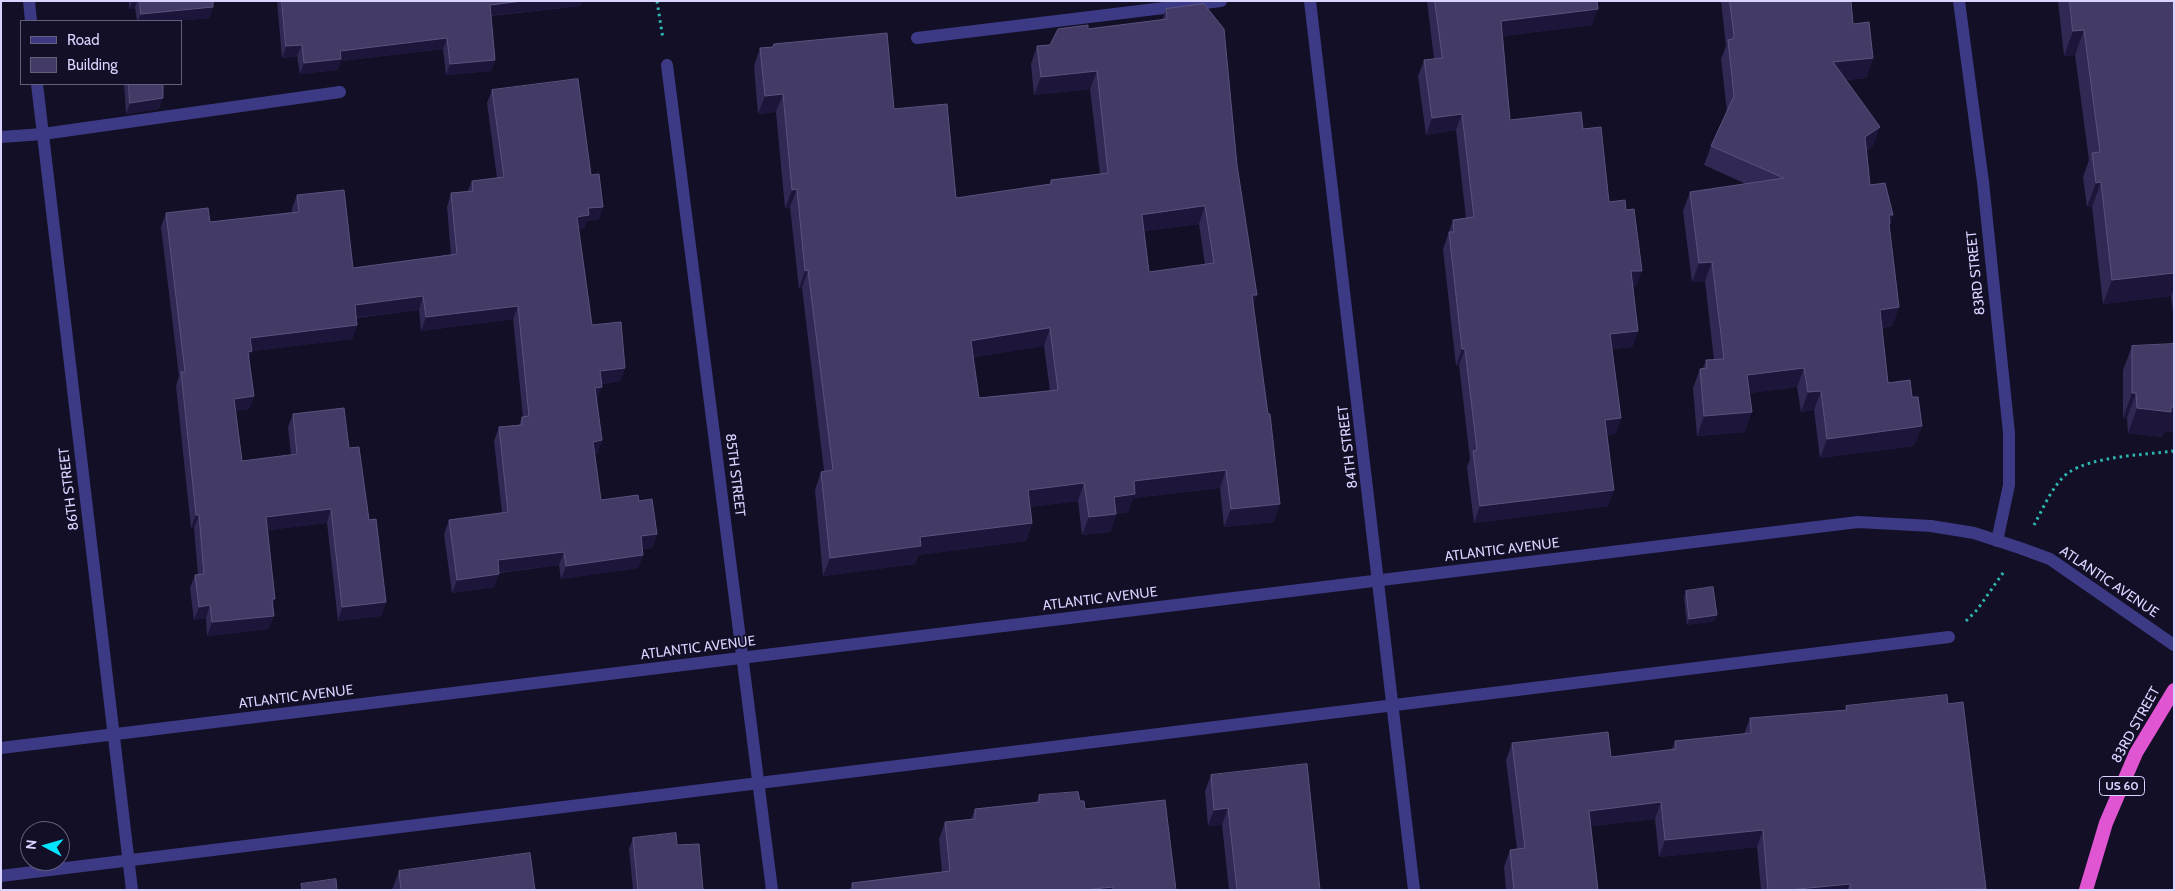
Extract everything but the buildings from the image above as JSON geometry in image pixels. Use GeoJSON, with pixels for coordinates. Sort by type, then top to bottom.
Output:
{"type":"FeatureCollection","features":[{"type":"Feature","properties":{"kind":"highway","name":"83RD STREET"},"geometry":{"type":"LineString","coordinates":[[2086,890],[2106,823],[2136,753],[2174,690]]}},
{"type":"Feature","properties":{"kind":"street"},"geometry":{"type":"LineString","coordinates":[[29,1],[31,20]]}},
{"type":"Feature","properties":{"kind":"street"},"geometry":{"type":"LineString","coordinates":[[917,38],[1221,1]]}},
{"type":"Feature","properties":{"kind":"street","name":"84TH STREET"},"geometry":{"type":"LineString","coordinates":[[1310,1],[1414,890]]}},
{"type":"Feature","properties":{"kind":"street","name":"83RD STREET"},"geometry":{"type":"LineString","coordinates":[[1959,1],[1983,182],[2008,432],[2009,485],[1997,540]]}},
{"type":"Feature","properties":{"kind":"street","name":"85TH STREET"},"geometry":{"type":"LineString","coordinates":[[667,65],[772,890]]}},
{"type":"Feature","properties":{"kind":"street","name":"86TH STREET"},"geometry":{"type":"LineString","coordinates":[[38,85],[112,734],[132,890]]}},
{"type":"Feature","properties":{"kind":"street"},"geometry":{"type":"LineString","coordinates":[[1,137],[43,134],[340,92]]}},
{"type":"Feature","properties":{"kind":"street","name":"ATLANTIC AVENUE"},"geometry":{"type":"LineString","coordinates":[[1,748],[1858,522],[1931,526],[1974,533],[2020,548],[2050,560],[2174,645]]}},
{"type":"Feature","properties":{"kind":"street"},"geometry":{"type":"LineString","coordinates":[[1,876],[1949,637]]}},
{"type":"Feature","properties":{"kind":"path"},"geometry":{"type":"LineString","coordinates":[[657,1],[667,65]]}},
{"type":"Feature","properties":{"kind":"path"},"geometry":{"type":"LineString","coordinates":[[1949,637],[1977,610],[2020,548],[2054,490],[2067,474],[2087,463],[2174,451]]}}]}
